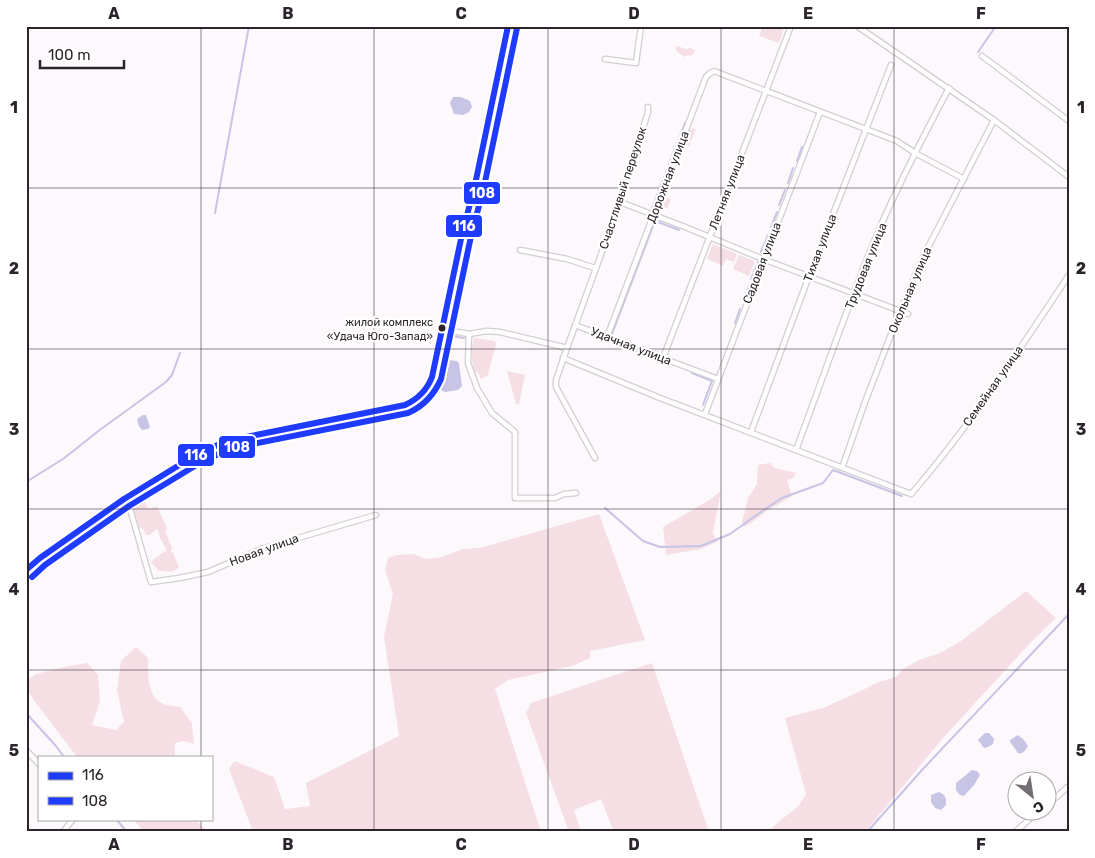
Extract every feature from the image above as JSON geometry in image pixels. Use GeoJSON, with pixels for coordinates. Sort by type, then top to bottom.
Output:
{"type":"FeatureCollection","features":[{"type":"Feature","properties":{"kind":"street"},"geometry":{"type":"LineString","coordinates":[[26,570],[40,558],[124,499],[209,448],[225,442],[401,406],[412,402],[424,391],[430,381],[476,180],[508,26]]}},
{"type":"Feature","properties":{"kind":"street"},"geometry":{"type":"LineString","coordinates":[[605,59],[636,64],[641,26]]}},
{"type":"Feature","properties":{"kind":"street","name":"Летняя улица"},"geometry":{"type":"LineString","coordinates":[[663,358],[791,26]]}},
{"type":"Feature","properties":{"kind":"street"},"geometry":{"type":"LineString","coordinates":[[857,26],[994,120],[1069,177]]}},
{"type":"Feature","properties":{"kind":"street"},"geometry":{"type":"LineString","coordinates":[[982,56],[1069,122]]}},
{"type":"Feature","properties":{"kind":"street","name":"Тихая улица"},"geometry":{"type":"LineString","coordinates":[[751,432],[891,65]]}},
{"type":"Feature","properties":{"kind":"street","name":"Дорожная улица"},"geometry":{"type":"LineString","coordinates":[[607,337],[706,77],[714,71],[766,91]]}},
{"type":"Feature","properties":{"kind":"street","name":"Трудовая улица"},"geometry":{"type":"LineString","coordinates":[[796,450],[878,232],[915,153],[949,88]]}},
{"type":"Feature","properties":{"kind":"street"},"geometry":{"type":"LineString","coordinates":[[766,91],[897,141],[915,153],[964,179]]}},
{"type":"Feature","properties":{"kind":"street","name":"Счастливый переулок"},"geometry":{"type":"LineString","coordinates":[[575,325],[620,202],[648,107]]}},
{"type":"Feature","properties":{"kind":"street","name":"Садовая улица"},"geometry":{"type":"LineString","coordinates":[[705,414],[820,112]]}},
{"type":"Feature","properties":{"kind":"street","name":"Окольная улица"},"geometry":{"type":"LineString","coordinates":[[842,468],[900,311],[925,253],[994,120]]}},
{"type":"Feature","properties":{"kind":"street"},"geometry":{"type":"LineString","coordinates":[[620,202],[908,314]]}},
{"type":"Feature","properties":{"kind":"street"},"geometry":{"type":"LineString","coordinates":[[520,250],[567,259],[596,268]]}},
{"type":"Feature","properties":{"kind":"street","name":"Семейная улица"},"geometry":{"type":"LineString","coordinates":[[842,468],[911,494],[970,419],[1069,275]]}},
{"type":"Feature","properties":{"kind":"street","name":"Удачная улица"},"geometry":{"type":"LineString","coordinates":[[595,458],[556,387],[556,380],[575,325],[718,379]]}},
{"type":"Feature","properties":{"kind":"street"},"geometry":{"type":"LineString","coordinates":[[441,329],[470,334],[487,331],[500,332],[567,348]]}},
{"type":"Feature","properties":{"kind":"street"},"geometry":{"type":"LineString","coordinates":[[470,334],[468,363],[477,388],[492,413],[515,432],[515,498],[555,498],[564,494],[576,493]]}},
{"type":"Feature","properties":{"kind":"street"},"geometry":{"type":"LineString","coordinates":[[563,358],[842,468]]}},
{"type":"Feature","properties":{"kind":"street","name":"Новая улица"},"geometry":{"type":"LineString","coordinates":[[124,499],[130,509],[151,582],[208,572],[264,548],[376,515]]}},
{"type":"Feature","properties":{"kind":"street"},"geometry":{"type":"LineString","coordinates":[[26,750],[38,763]]}},
{"type":"Feature","properties":{"kind":"street"},"geometry":{"type":"LineString","coordinates":[[1058,795],[1069,786]]}},
{"type":"Feature","properties":{"kind":"street"},"geometry":{"type":"LineString","coordinates":[[63,832],[72,820]]}},
{"type":"Feature","properties":{"kind":"street"},"geometry":{"type":"LineString","coordinates":[[1015,832],[1029,820]]}},
{"type":"Feature","properties":{"kind":"shaded area"},"geometry":{"type":"Polygon","coordinates":[[[763,26],[785,26],[779,43],[759,36],[763,26]]]}},
{"type":"Feature","properties":{"kind":"shaded area"},"geometry":{"type":"Polygon","coordinates":[[[676,47],[685,49],[691,48],[695,51],[691,56],[684,57],[677,52],[676,47]]]}},
{"type":"Feature","properties":{"kind":"shaded area"},"geometry":{"type":"Polygon","coordinates":[[[453,97],[461,97],[470,101],[472,107],[469,112],[463,115],[454,114],[450,103],[453,97]]]}},
{"type":"Feature","properties":{"kind":"shaded area"},"geometry":{"type":"Polygon","coordinates":[[[693,128],[696,129],[689,146],[685,141],[688,131],[693,128]]]}},
{"type":"Feature","properties":{"kind":"shaded area"},"geometry":{"type":"Polygon","coordinates":[[[663,196],[671,199],[667,208],[664,207],[660,216],[657,211],[663,196]]]}},
{"type":"Feature","properties":{"kind":"shaded area"},"geometry":{"type":"Polygon","coordinates":[[[713,244],[737,254],[734,262],[726,259],[723,266],[707,259],[713,244]]]}},
{"type":"Feature","properties":{"kind":"shaded area"},"geometry":{"type":"Polygon","coordinates":[[[739,255],[755,261],[749,276],[733,269],[739,255]]]}},
{"type":"Feature","properties":{"kind":"shaded area"},"geometry":{"type":"Polygon","coordinates":[[[474,338],[495,341],[496,344],[488,375],[481,379],[478,372],[475,373],[473,364],[474,338]]]}},
{"type":"Feature","properties":{"kind":"shaded area"},"geometry":{"type":"Polygon","coordinates":[[[448,360],[459,363],[462,386],[458,390],[445,392],[441,390],[444,362],[448,360]]]}},
{"type":"Feature","properties":{"kind":"shaded area"},"geometry":{"type":"Polygon","coordinates":[[[507,371],[525,375],[519,404],[516,404],[507,371]]]}},
{"type":"Feature","properties":{"kind":"shaded area"},"geometry":{"type":"Polygon","coordinates":[[[146,415],[150,427],[142,430],[137,419],[146,415]]]}},
{"type":"Feature","properties":{"kind":"shaded area"},"geometry":{"type":"Polygon","coordinates":[[[770,463],[774,468],[796,473],[793,478],[787,480],[792,496],[744,527],[742,522],[748,498],[757,484],[758,465],[770,463]]]}},
{"type":"Feature","properties":{"kind":"shaded area"},"geometry":{"type":"Polygon","coordinates":[[[721,491],[713,532],[717,542],[701,549],[666,555],[663,527],[708,501],[721,491]]]}},
{"type":"Feature","properties":{"kind":"shaded area"},"geometry":{"type":"Polygon","coordinates":[[[137,496],[142,498],[149,509],[157,506],[167,528],[165,531],[172,548],[171,551],[179,567],[174,571],[159,571],[151,562],[167,550],[158,530],[156,529],[150,535],[146,535],[144,530],[139,527],[131,501],[137,496]]]}},
{"type":"Feature","properties":{"kind":"shaded area"},"geometry":{"type":"Polygon","coordinates":[[[599,514],[645,640],[590,651],[590,658],[572,666],[508,680],[495,689],[541,832],[247,832],[252,829],[229,769],[234,761],[274,777],[285,809],[310,806],[306,783],[399,736],[384,637],[393,594],[385,570],[388,558],[397,555],[413,554],[426,559],[442,557],[463,549],[480,548],[599,514]]]}},
{"type":"Feature","properties":{"kind":"shaded area"},"geometry":{"type":"Polygon","coordinates":[[[1026,591],[1056,618],[1032,641],[943,738],[865,832],[768,832],[798,807],[806,794],[785,718],[823,708],[879,682],[896,677],[903,669],[919,660],[940,653],[961,641],[1026,591]]]}},
{"type":"Feature","properties":{"kind":"shaded area"},"geometry":{"type":"Polygon","coordinates":[[[136,647],[148,658],[151,691],[158,701],[170,706],[180,707],[192,723],[194,744],[183,741],[175,743],[174,756],[76,756],[26,688],[26,681],[36,674],[87,663],[98,675],[100,701],[92,725],[116,730],[124,722],[117,690],[121,661],[136,647]]]}},
{"type":"Feature","properties":{"kind":"shaded area"},"geometry":{"type":"Polygon","coordinates":[[[652,663],[709,832],[614,832],[601,799],[574,810],[581,832],[569,832],[526,713],[531,703],[652,663]]]}},
{"type":"Feature","properties":{"kind":"shaded area"},"geometry":{"type":"Polygon","coordinates":[[[985,733],[989,733],[994,739],[993,744],[984,748],[978,740],[985,733]]]}},
{"type":"Feature","properties":{"kind":"shaded area"},"geometry":{"type":"Polygon","coordinates":[[[1018,735],[1028,746],[1021,753],[1018,753],[1010,742],[1010,740],[1018,735]]]}},
{"type":"Feature","properties":{"kind":"shaded area"},"geometry":{"type":"Polygon","coordinates":[[[972,770],[977,771],[980,775],[964,796],[960,795],[956,790],[956,783],[972,770]]]}},
{"type":"Feature","properties":{"kind":"shaded area"},"geometry":{"type":"Polygon","coordinates":[[[939,792],[946,800],[946,805],[941,810],[935,808],[931,802],[931,795],[939,792]]]}},
{"type":"Feature","properties":{"kind":"shaded area"},"geometry":{"type":"Polygon","coordinates":[[[134,820],[196,820],[209,832],[144,832],[134,820]]]}},
{"type":"Feature","properties":{"kind":"waterway"},"geometry":{"type":"LineString","coordinates":[[215,213],[249,26]]}},
{"type":"Feature","properties":{"kind":"waterway"},"geometry":{"type":"LineString","coordinates":[[978,52],[996,26]]}},
{"type":"Feature","properties":{"kind":"waterway"},"geometry":{"type":"LineString","coordinates":[[652,208],[685,123]]}},
{"type":"Feature","properties":{"kind":"waterway"},"geometry":{"type":"LineString","coordinates":[[797,161],[802,147]]}},
{"type":"Feature","properties":{"kind":"waterway"},"geometry":{"type":"LineString","coordinates":[[788,183],[793,168]]}},
{"type":"Feature","properties":{"kind":"waterway"},"geometry":{"type":"LineString","coordinates":[[779,205],[785,190]]}},
{"type":"Feature","properties":{"kind":"waterway"},"geometry":{"type":"LineString","coordinates":[[771,227],[777,212]]}},
{"type":"Feature","properties":{"kind":"waterway"},"geometry":{"type":"LineString","coordinates":[[658,222],[679,230]]}},
{"type":"Feature","properties":{"kind":"waterway"},"geometry":{"type":"LineString","coordinates":[[637,345],[614,337],[612,334],[653,226]]}},
{"type":"Feature","properties":{"kind":"waterway"},"geometry":{"type":"LineString","coordinates":[[761,252],[768,235]]}},
{"type":"Feature","properties":{"kind":"waterway"},"geometry":{"type":"LineString","coordinates":[[751,279],[759,260]]}},
{"type":"Feature","properties":{"kind":"waterway"},"geometry":{"type":"LineString","coordinates":[[744,300],[749,286]]}},
{"type":"Feature","properties":{"kind":"waterway"},"geometry":{"type":"LineString","coordinates":[[735,323],[740,309]]}},
{"type":"Feature","properties":{"kind":"waterway"},"geometry":{"type":"LineString","coordinates":[[443,348],[445,336],[447,335],[464,338]]}},
{"type":"Feature","properties":{"kind":"waterway"},"geometry":{"type":"LineString","coordinates":[[643,347],[659,353]]}},
{"type":"Feature","properties":{"kind":"waterway"},"geometry":{"type":"LineString","coordinates":[[26,482],[63,459],[166,382],[172,375],[180,353]]}},
{"type":"Feature","properties":{"kind":"waterway"},"geometry":{"type":"LineString","coordinates":[[692,373],[712,381],[703,405]]}},
{"type":"Feature","properties":{"kind":"waterway"},"geometry":{"type":"LineString","coordinates":[[605,508],[643,541],[660,547],[701,546],[730,534],[782,498],[823,483],[833,470],[902,496]]}},
{"type":"Feature","properties":{"kind":"waterway"},"geometry":{"type":"LineString","coordinates":[[867,832],[922,770],[1069,614]]}},
{"type":"Feature","properties":{"kind":"waterway"},"geometry":{"type":"LineString","coordinates":[[26,713],[63,756]]}},
{"type":"Feature","properties":{"kind":"waterway"},"geometry":{"type":"LineString","coordinates":[[117,820],[127,832]]}},
{"type":"Feature","properties":{"kind":"transit line","name":"116"},"geometry":{"type":"LineString","coordinates":[[26,570],[40,558],[124,499],[199,453],[236,439],[405,405],[422,394],[432,377],[508,26]]}},
{"type":"Feature","properties":{"kind":"transit line","name":"108"},"geometry":{"type":"LineString","coordinates":[[32,577],[45,565],[129,506],[203,461],[223,452],[238,447],[408,413],[428,399],[441,379],[517,28]]}},
{"type":"Feature","properties":{"kind":"place","name":"жилой комплекс «Удача Юго-Запад»"},"geometry":{"type":"Point","coordinates":[442,328]}}]}
